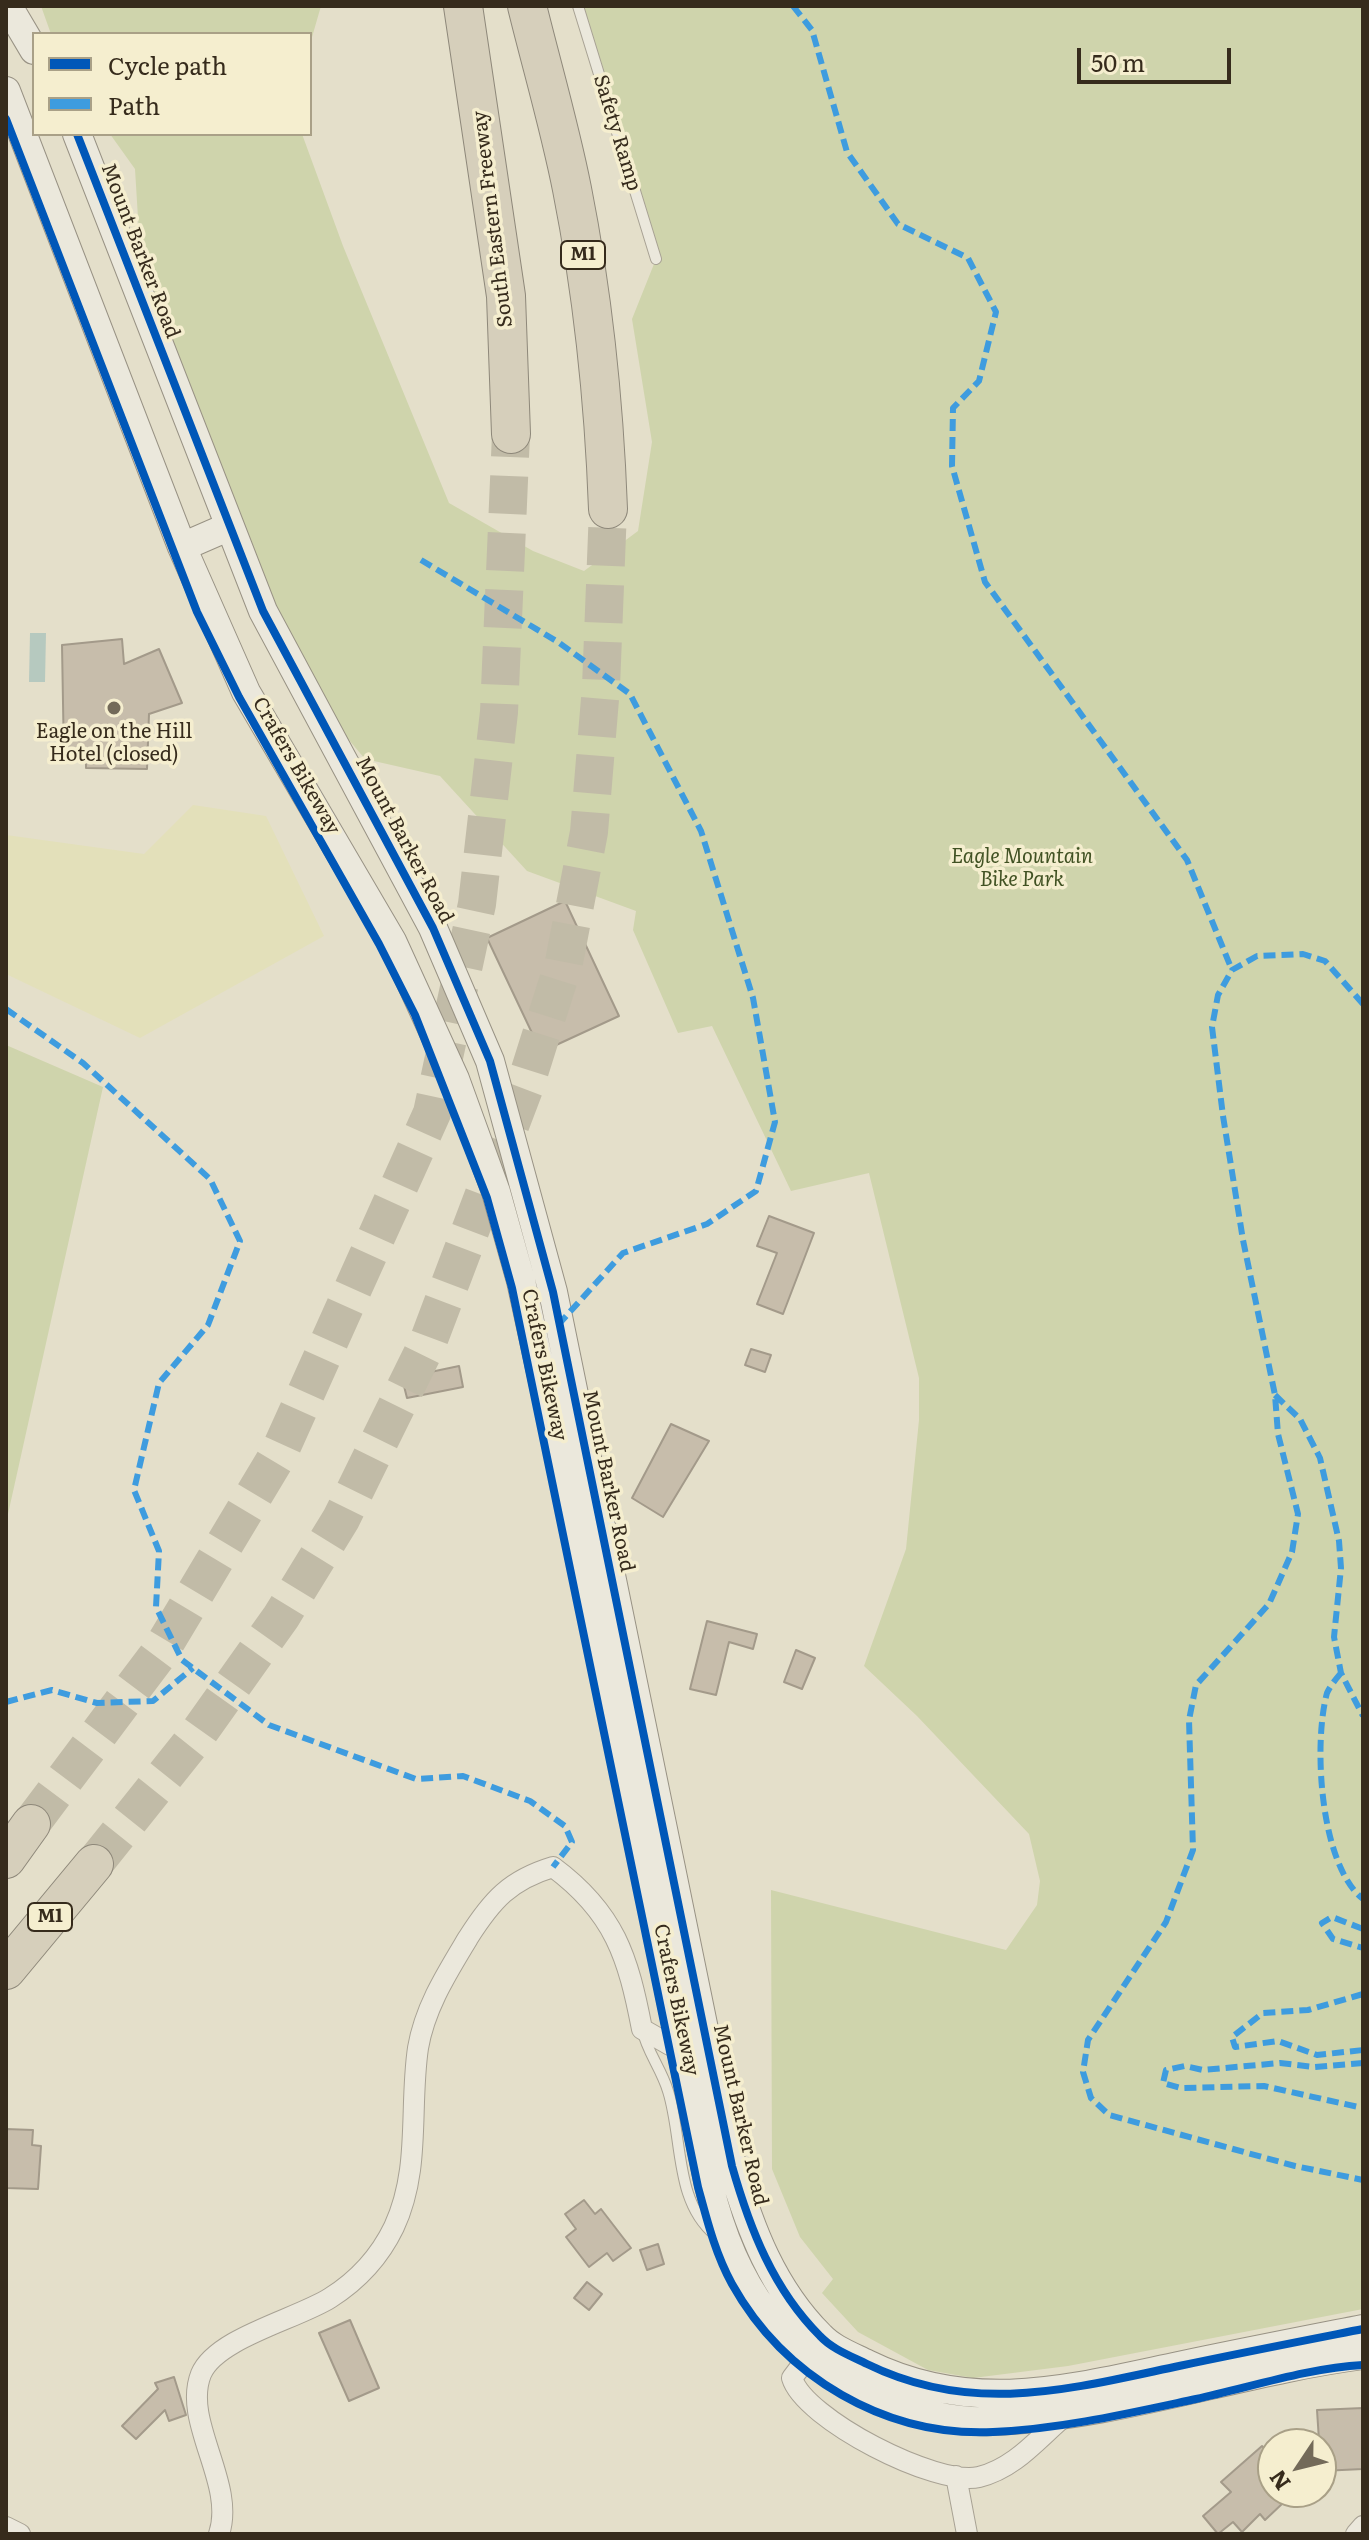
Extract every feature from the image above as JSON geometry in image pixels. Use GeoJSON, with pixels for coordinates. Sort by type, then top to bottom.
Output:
{"type":"FeatureCollection","features":[{"type":"Feature","properties":{"kind":"highway","name":"South Eastern Freeway"},"geometry":{"type":"LineString","coordinates":[[463,6],[506,296],[511,434]]}},
{"type":"Feature","properties":{"kind":"highway","name":"M1"},"geometry":{"type":"LineString","coordinates":[[527,6],[572,188],[591,297],[604,405],[608,509]]}},
{"type":"Feature","properties":{"kind":"highway"},"geometry":{"type":"LineString","coordinates":[[6,1859],[31,1824]]}},
{"type":"Feature","properties":{"kind":"highway","name":"M1"},"geometry":{"type":"LineString","coordinates":[[6,1970],[94,1864]]}},
{"type":"Feature","properties":{"kind":"main road"},"geometry":{"type":"LineString","coordinates":[[8,6],[32,47]]}},
{"type":"Feature","properties":{"kind":"main road","name":"Mount Barker Road"},"geometry":{"type":"LineString","coordinates":[[6,91],[182,547],[246,692],[392,941],[468,1111],[496,1192],[521,1281],[694,2046],[758,2245],[814,2348],[922,2387],[973,2395],[1010,2395],[1066,2390],[1363,2329]]}},
{"type":"Feature","properties":{"kind":"main road","name":"Mount Barker Road"},"geometry":{"type":"LineString","coordinates":[[78,136],[111,213],[228,527],[263,611],[433,928],[475,1023],[500,1099],[553,1292],[694,2046],[709,2185],[726,2244],[753,2297],[814,2348],[849,2384],[894,2404],[929,2414],[989,2422],[1069,2412],[1363,2355]]}},
{"type":"Feature","properties":{"kind":"main road"},"geometry":{"type":"LineString","coordinates":[[182,547],[228,527]]}},
{"type":"Feature","properties":{"kind":"main road"},"geometry":{"type":"LineString","coordinates":[[468,1111],[500,1099]]}},
{"type":"Feature","properties":{"kind":"street"},"geometry":{"type":"LineString","coordinates":[[219,2534],[224,2518],[222,2498],[200,2416],[200,2377],[207,2363],[224,2349],[330,2298],[364,2270],[382,2248],[404,2198],[414,2151],[415,2079],[427,2014],[443,1979],[473,1931],[511,1884],[553,1867],[572,1881],[617,1936],[633,1982],[642,2029],[655,2039],[694,2046]]}},
{"type":"Feature","properties":{"kind":"street"},"geometry":{"type":"LineString","coordinates":[[814,2348],[792,2378],[796,2392],[812,2407],[879,2450],[956,2476],[976,2478],[1013,2462],[1069,2412]]}},
{"type":"Feature","properties":{"kind":"street"},"geometry":{"type":"LineString","coordinates":[[956,2476],[967,2534]]}},
{"type":"Feature","properties":{"kind":"street"},"geometry":{"type":"LineString","coordinates":[[1356,2534],[1363,2526]]}},
{"type":"Feature","properties":{"kind":"street"},"geometry":{"type":"LineString","coordinates":[[6,2527],[20,2534]]}},
{"type":"Feature","properties":{"kind":"lane","name":"Safety Ramp"},"geometry":{"type":"LineString","coordinates":[[578,6],[656,259]]}},
{"type":"Feature","properties":{"kind":"lane"},"geometry":{"type":"LineString","coordinates":[[642,2029],[646,2051],[662,2072],[670,2096],[694,2214],[726,2244]]}},
{"type":"Feature","properties":{"kind":"shaded area"},"geometry":{"type":"Polygon","coordinates":[[[30,633],[46,633],[45,682],[29,682],[30,633]]]}},
{"type":"Feature","properties":{"kind":"shaded area"},"geometry":{"type":"Polygon","coordinates":[[[193,805],[266,816],[324,936],[140,1038],[6,974],[6,835],[144,854],[193,805]]]}},
{"type":"Feature","properties":{"kind":"green space"},"geometry":{"type":"Polygon","coordinates":[[[41,6],[321,6],[312,37],[312,32],[50,32],[41,6]]]}},
{"type":"Feature","properties":{"kind":"green space","name":"Eagle Mountain Bike Park"},"geometry":{"type":"Polygon","coordinates":[[[578,6],[1363,6],[1363,2309],[1068,2366],[973,2378],[928,2370],[858,2332],[822,2293],[833,2279],[800,2237],[772,2169],[771,1890],[1006,1950],[1037,1905],[1040,1881],[1029,1834],[917,1716],[864,1666],[906,1549],[919,1420],[919,1378],[869,1173],[791,1191],[712,1026],[678,1033],[633,930],[636,911],[527,871],[440,776],[365,759],[296,677],[143,299],[135,169],[111,136],[303,136],[343,246],[449,503],[533,551],[584,571],[638,531],[652,442],[632,319],[656,259],[578,6]]]}},
{"type":"Feature","properties":{"kind":"green space"},"geometry":{"type":"Polygon","coordinates":[[[6,1045],[103,1087],[6,1523],[6,1045]]]}},
{"type":"Feature","properties":{"kind":"building","name":"Eagle on the Hill Hotel (closed)"},"geometry":{"type":"Polygon","coordinates":[[[122,639],[124,664],[159,649],[182,703],[149,714],[147,769],[86,768],[86,756],[64,760],[62,645],[122,639]]]}},
{"type":"Feature","properties":{"kind":"building"},"geometry":{"type":"Polygon","coordinates":[[[565,901],[619,1016],[541,1052],[487,938],[565,901]]]}},
{"type":"Feature","properties":{"kind":"building"},"geometry":{"type":"Polygon","coordinates":[[[769,1216],[814,1233],[783,1314],[757,1304],[777,1253],[757,1246],[769,1216]]]}},
{"type":"Feature","properties":{"kind":"building"},"geometry":{"type":"Polygon","coordinates":[[[751,1349],[771,1355],[765,1372],[745,1365],[751,1349]]]}},
{"type":"Feature","properties":{"kind":"building"},"geometry":{"type":"Polygon","coordinates":[[[459,1366],[463,1387],[407,1398],[402,1378],[459,1366]]]}},
{"type":"Feature","properties":{"kind":"building"},"geometry":{"type":"Polygon","coordinates":[[[671,1424],[709,1441],[663,1517],[632,1498],[671,1424]]]}},
{"type":"Feature","properties":{"kind":"building"},"geometry":{"type":"Polygon","coordinates":[[[707,1621],[757,1634],[753,1649],[729,1642],[716,1695],[690,1689],[707,1621]]]}},
{"type":"Feature","properties":{"kind":"building"},"geometry":{"type":"Polygon","coordinates":[[[796,1650],[815,1658],[802,1689],[784,1682],[796,1650]]]}},
{"type":"Feature","properties":{"kind":"building"},"geometry":{"type":"Polygon","coordinates":[[[6,2129],[33,2130],[32,2145],[41,2146],[38,2189],[6,2188],[6,2129]]]}},
{"type":"Feature","properties":{"kind":"building"},"geometry":{"type":"Polygon","coordinates":[[[584,2200],[595,2214],[601,2209],[631,2248],[613,2261],[607,2253],[589,2267],[566,2237],[576,2229],[565,2214],[584,2200]]]}},
{"type":"Feature","properties":{"kind":"building"},"geometry":{"type":"Polygon","coordinates":[[[658,2244],[664,2264],[647,2270],[640,2250],[658,2244]]]}},
{"type":"Feature","properties":{"kind":"building"},"geometry":{"type":"Polygon","coordinates":[[[587,2282],[602,2294],[589,2310],[574,2298],[587,2282]]]}},
{"type":"Feature","properties":{"kind":"building"},"geometry":{"type":"Polygon","coordinates":[[[350,2320],[379,2388],[349,2401],[319,2333],[350,2320]]]}},
{"type":"Feature","properties":{"kind":"building"},"geometry":{"type":"Polygon","coordinates":[[[174,2377],[186,2415],[169,2421],[165,2410],[136,2439],[122,2426],[158,2389],[155,2383],[174,2377]]]}},
{"type":"Feature","properties":{"kind":"building"},"geometry":{"type":"Polygon","coordinates":[[[1363,2408],[1363,2469],[1337,2470],[1337,2428],[1318,2428],[1317,2410],[1363,2408]]]}},
{"type":"Feature","properties":{"kind":"building"},"geometry":{"type":"Polygon","coordinates":[[[1257,2450],[1257,2508],[1278,2508],[1265,2520],[1260,2514],[1242,2532],[1233,2522],[1218,2534],[1203,2516],[1231,2492],[1221,2482],[1257,2450]]]}},
{"type":"Feature","properties":{"kind":"tunnel"},"geometry":{"type":"LineString","coordinates":[[31,1824],[160,1652],[279,1453],[432,1113],[477,904],[499,712],[511,434]]}},
{"type":"Feature","properties":{"kind":"tunnel"},"geometry":{"type":"LineString","coordinates":[[94,1864],[195,1738],[281,1617],[341,1519],[428,1342],[525,1086],[564,962],[589,832],[601,687],[608,509]]}},
{"type":"Feature","properties":{"kind":"marked path"},"geometry":{"type":"LineString","coordinates":[[793,6],[812,30],[847,152],[898,224],[968,258],[996,312],[979,381],[953,408],[952,466],[985,582],[1187,860],[1232,970]]}},
{"type":"Feature","properties":{"kind":"marked path"},"geometry":{"type":"LineString","coordinates":[[421,560],[558,642],[630,694],[701,831],[753,998],[775,1122],[756,1191],[707,1224],[623,1253],[559,1324]]}},
{"type":"Feature","properties":{"kind":"marked path"},"geometry":{"type":"LineString","coordinates":[[1363,1004],[1325,961],[1303,954],[1257,956],[1232,970],[1218,995],[1212,1027],[1223,1116],[1243,1240],[1275,1395],[1278,1434],[1298,1514],[1292,1552],[1269,1604],[1196,1685],[1189,1720],[1193,1850],[1166,1922],[1088,2040],[1083,2072],[1091,2098],[1109,2115],[1295,2166],[1363,2180]]}},
{"type":"Feature","properties":{"kind":"marked path"},"geometry":{"type":"LineString","coordinates":[[6,1009],[83,1063],[210,1179],[240,1241],[208,1325],[159,1383],[134,1490],[159,1551],[156,1607],[182,1660],[269,1725],[416,1779],[463,1776],[530,1801],[565,1826],[572,1842],[553,1867]]}},
{"type":"Feature","properties":{"kind":"marked path"},"geometry":{"type":"LineString","coordinates":[[1275,1395],[1300,1419],[1320,1458],[1339,1541],[1341,1568],[1334,1637],[1341,1673],[1363,1716]]}},
{"type":"Feature","properties":{"kind":"marked path"},"geometry":{"type":"LineString","coordinates":[[6,1702],[52,1690],[97,1703],[153,1701],[193,1668]]}},
{"type":"Feature","properties":{"kind":"marked path"},"geometry":{"type":"LineString","coordinates":[[1341,1673],[1327,1693],[1321,1772],[1329,1832],[1337,1860],[1363,1899]]}},
{"type":"Feature","properties":{"kind":"marked path"},"geometry":{"type":"LineString","coordinates":[[1363,1929],[1332,1917],[1322,1923],[1333,1939],[1363,1948]]}},
{"type":"Feature","properties":{"kind":"marked path"},"geometry":{"type":"LineString","coordinates":[[1363,1994],[1308,2010],[1263,2013],[1232,2037],[1235,2047],[1278,2041],[1317,2055],[1363,2050]]}},
{"type":"Feature","properties":{"kind":"marked path"},"geometry":{"type":"LineString","coordinates":[[1363,2063],[1314,2067],[1280,2063],[1203,2070],[1185,2066],[1166,2070],[1163,2083],[1181,2088],[1264,2086],[1363,2108]]}},
{"type":"Feature","properties":{"kind":"cycle path","name":"Crafers Bikeway"},"geometry":{"type":"LineString","coordinates":[[6,119],[197,612],[239,697],[379,944],[415,1015],[487,1198],[512,1288],[698,2187],[716,2248],[732,2284],[754,2317],[780,2347],[809,2373],[842,2395],[877,2412],[914,2424],[953,2431],[993,2432],[1070,2424],[1300,2374],[1363,2365]]}},
{"type":"Feature","properties":{"kind":"cycle path","name":"Crafers Bikeway"},"geometry":{"type":"LineString","coordinates":[[78,136],[263,611],[433,928],[490,1061],[553,1292],[732,2166],[755,2235],[776,2278],[803,2318],[825,2341],[842,2352],[906,2380],[984,2394],[1022,2393],[1099,2383],[1363,2329]]}},
{"type":"Feature","properties":{"kind":"place","name":"Eagle on the Hill Hotel (closed)"},"geometry":{"type":"Point","coordinates":[114,708]}}]}
